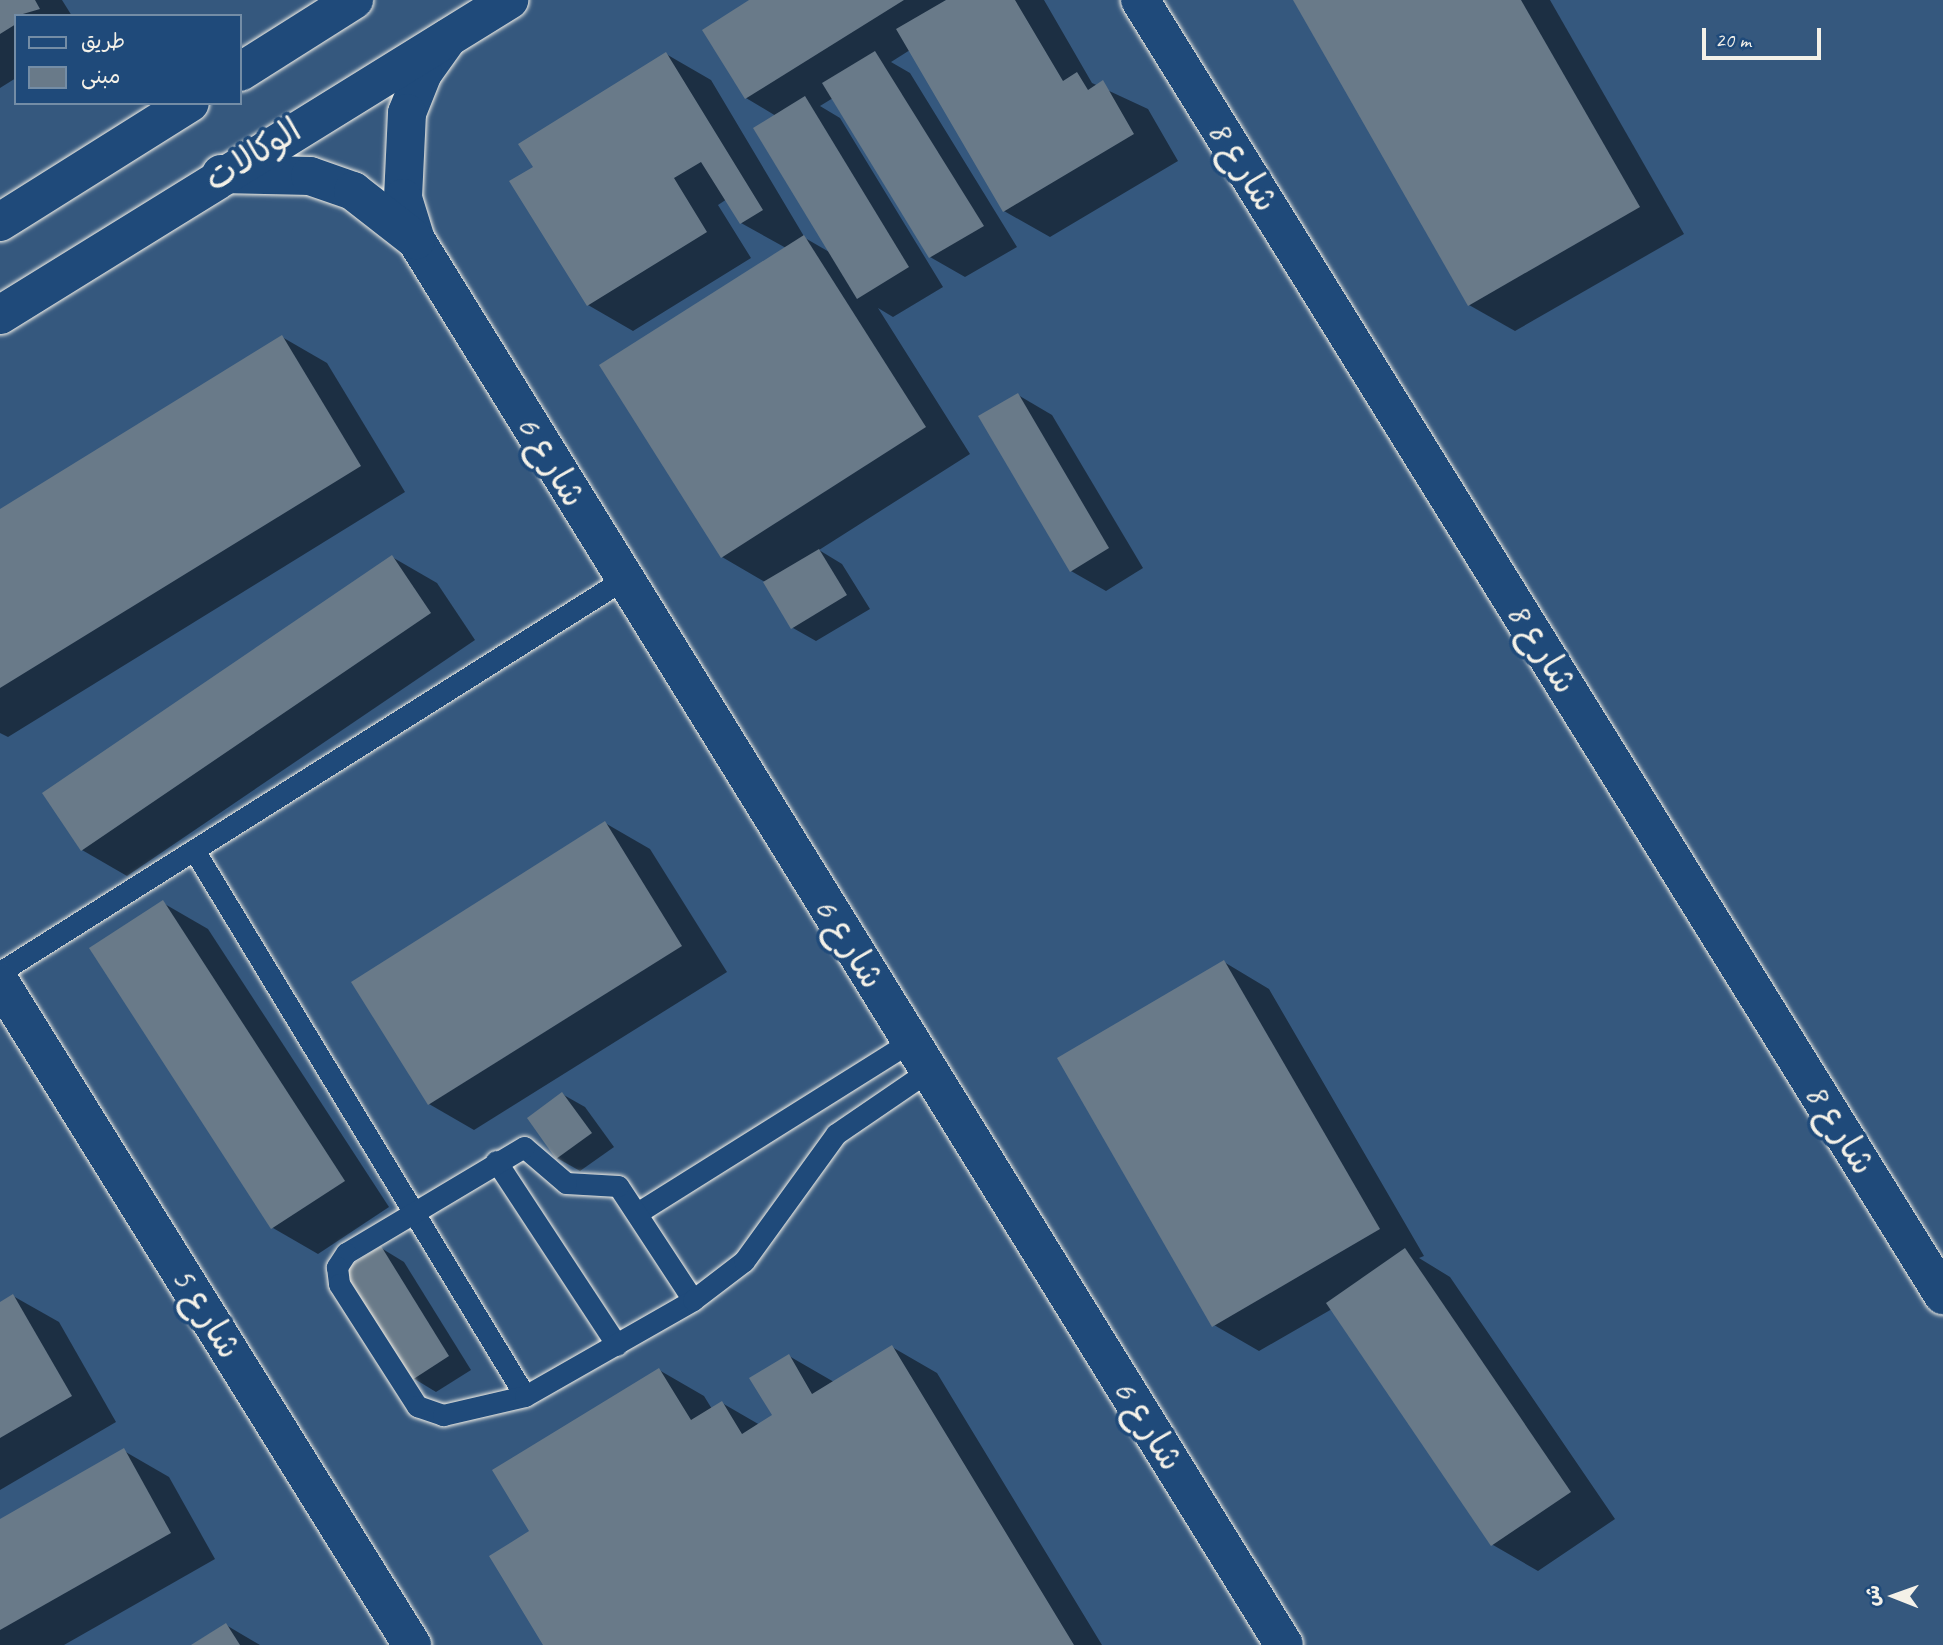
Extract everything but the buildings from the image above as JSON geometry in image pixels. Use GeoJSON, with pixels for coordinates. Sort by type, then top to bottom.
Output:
{"type":"FeatureCollection","features":[{"type":"Feature","properties":{"kind":"street"},"geometry":{"type":"LineString","coordinates":[[242,71],[354,0]]}},
{"type":"Feature","properties":{"kind":"street","name":"الوكالات"},"geometry":{"type":"LineString","coordinates":[[0,315],[221,174],[509,0]]}},
{"type":"Feature","properties":{"kind":"street","name":"شارع 8"},"geometry":{"type":"LineString","coordinates":[[1140,0],[1943,1295]]}},
{"type":"Feature","properties":{"kind":"street","name":"شارع 6"},"geometry":{"type":"LineString","coordinates":[[449,38],[424,73],[405,123],[403,198],[416,240],[1284,1645]]}},
{"type":"Feature","properties":{"kind":"street"},"geometry":{"type":"LineString","coordinates":[[0,222],[187,105]]}},
{"type":"Feature","properties":{"kind":"street","name":"شارع 6"},"geometry":{"type":"LineString","coordinates":[[221,174],[310,176],[353,191],[416,240]]}},
{"type":"Feature","properties":{"kind":"street","name":"شارع 5"},"geometry":{"type":"LineString","coordinates":[[0,982],[412,1645]]}},
{"type":"Feature","properties":{"kind":"lane"},"geometry":{"type":"LineString","coordinates":[[0,972],[624,579]]}},
{"type":"Feature","properties":{"kind":"lane"},"geometry":{"type":"LineString","coordinates":[[194,850],[525,1396]]}},
{"type":"Feature","properties":{"kind":"lane"},"geometry":{"type":"LineString","coordinates":[[637,1213],[919,1056]]}},
{"type":"Feature","properties":{"kind":"lane"},"geometry":{"type":"LineString","coordinates":[[693,1300],[637,1213],[612,1182],[566,1183],[532,1148],[496,1161],[414,1209],[346,1253],[337,1267],[339,1284],[417,1406],[443,1415],[525,1396],[693,1300],[754,1250],[836,1134],[919,1056]]}},
{"type":"Feature","properties":{"kind":"lane"},"geometry":{"type":"LineString","coordinates":[[496,1161],[617,1345]]}},
{"type":"Feature","properties":{"kind":"shaded area"},"geometry":{"type":"Polygon","coordinates":[[[0,0],[1943,0],[1943,1645],[0,1645],[0,0]]]}}]}
